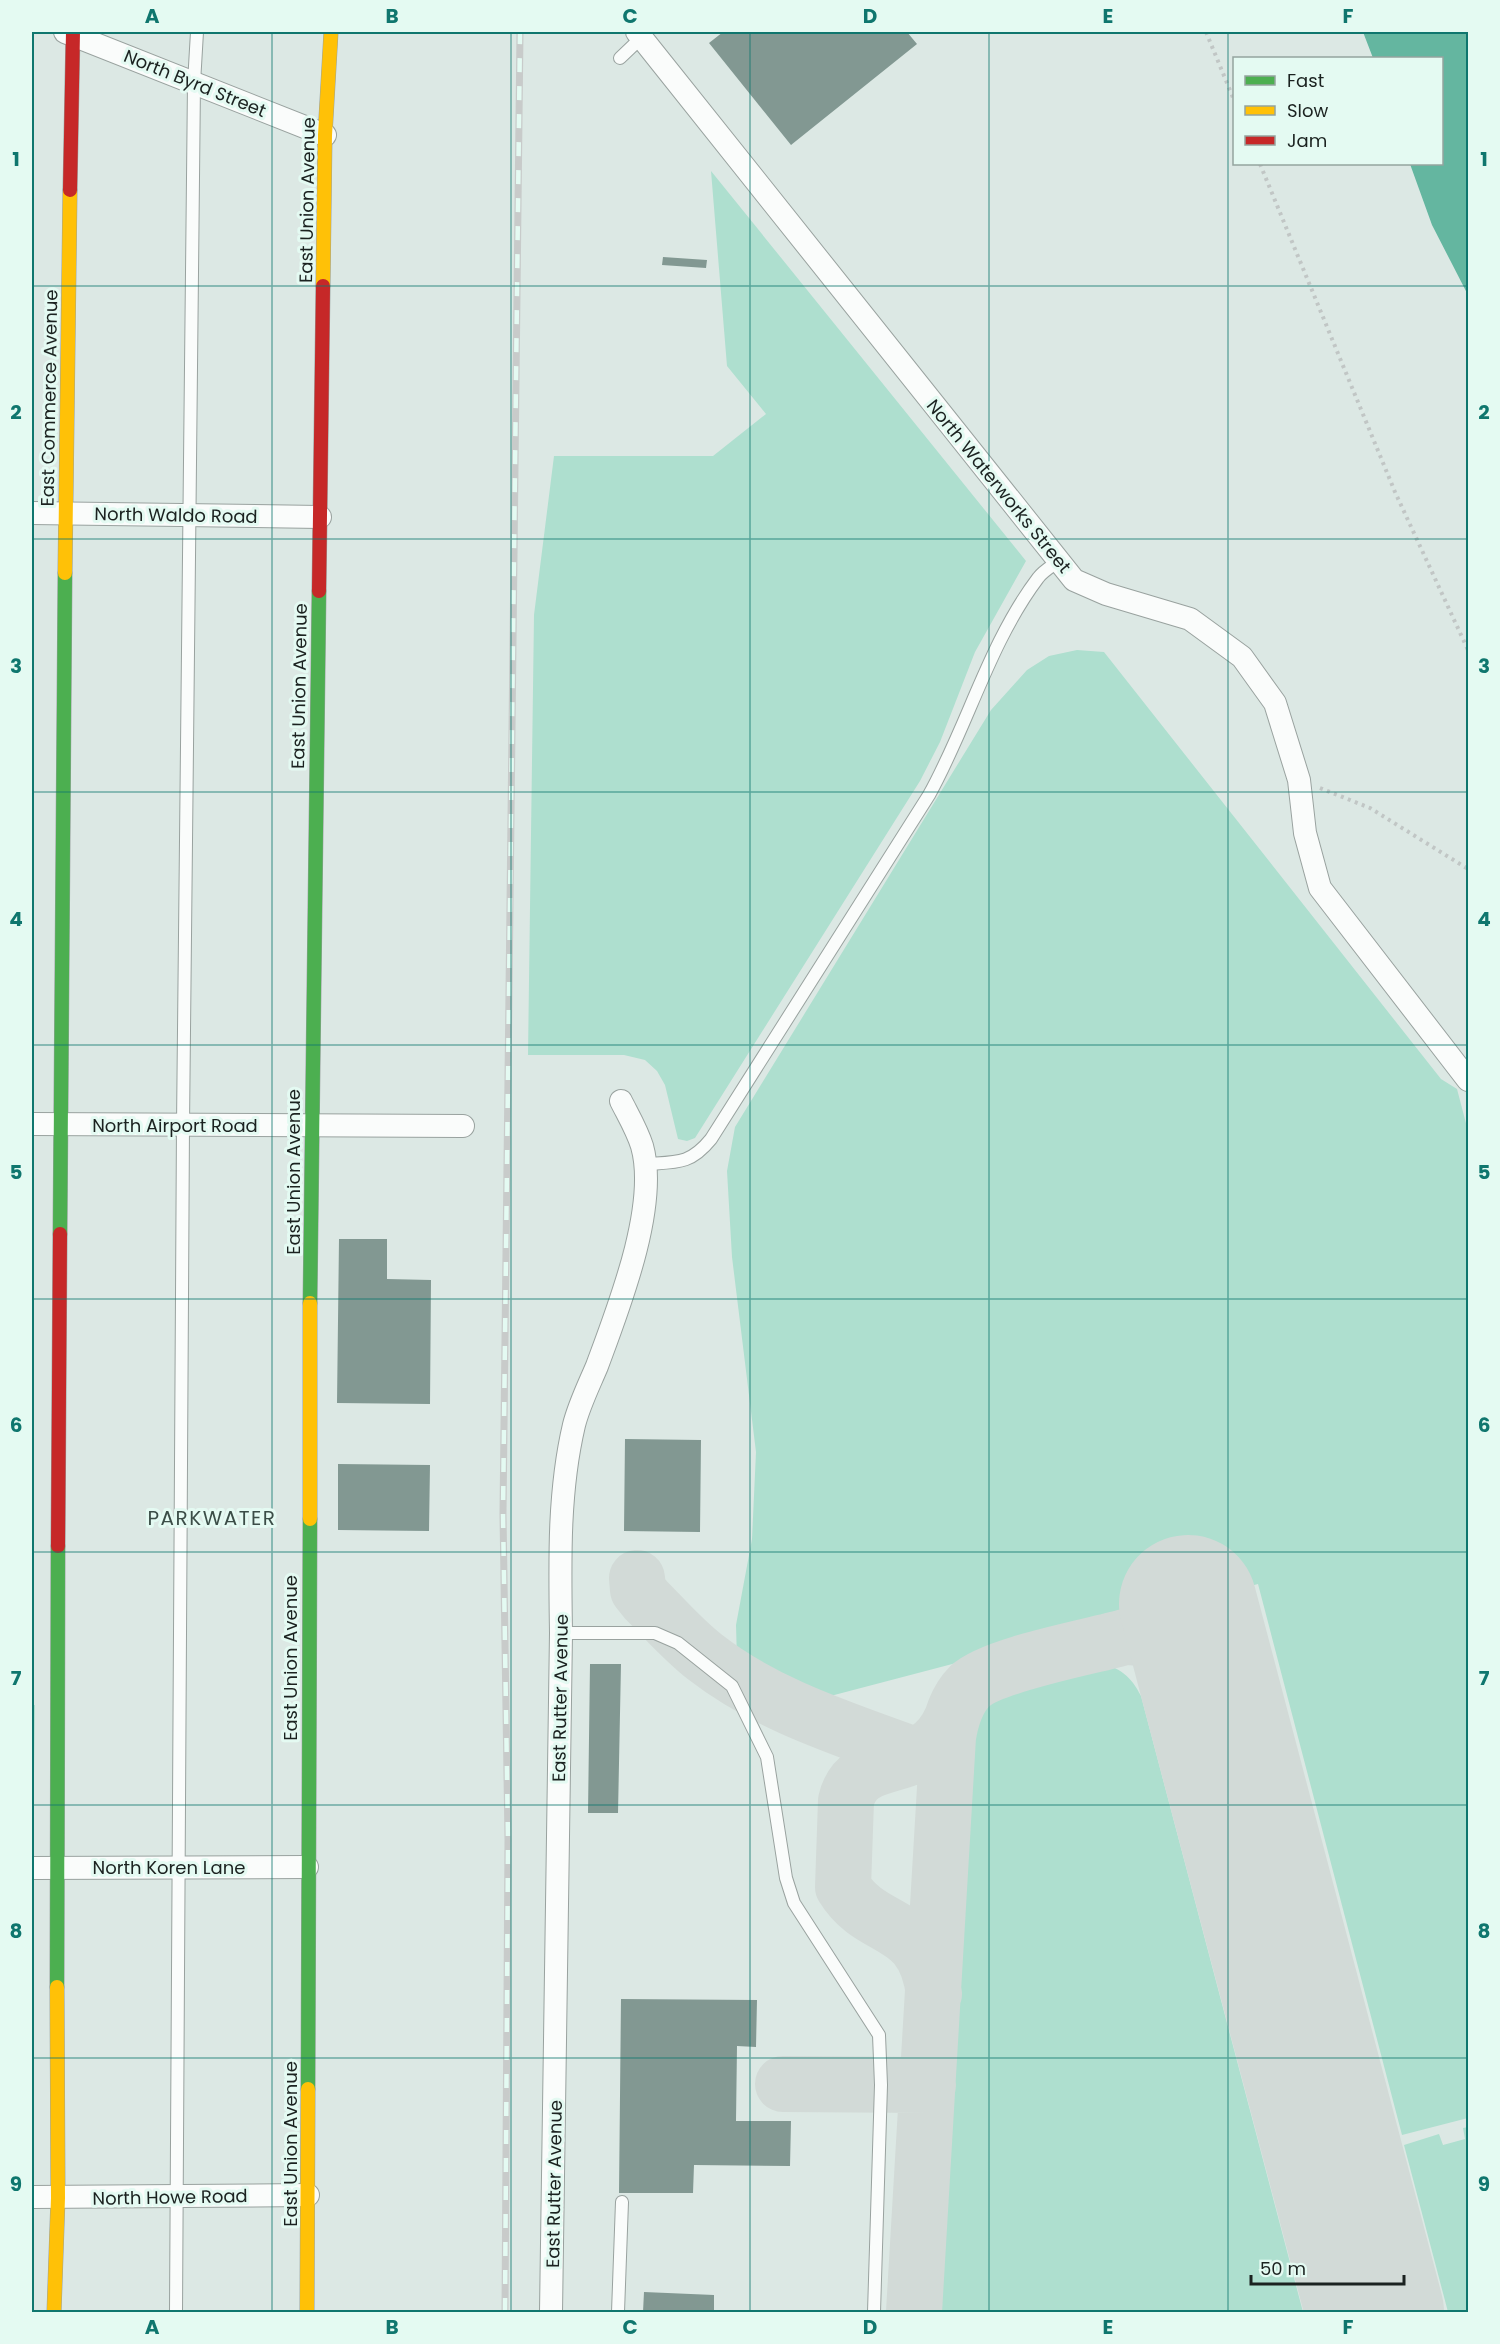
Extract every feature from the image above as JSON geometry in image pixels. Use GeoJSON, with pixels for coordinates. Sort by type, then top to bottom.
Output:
{"type":"FeatureCollection","features":[{"type":"Feature","properties":{"kind":"street","name":"North Byrd Street"},"geometry":{"type":"LineString","coordinates":[[70,32],[325,135]]}},
{"type":"Feature","properties":{"kind":"street","name":"East Commerce Avenue"},"geometry":{"type":"LineString","coordinates":[[54,2313],[58,2198],[56,1868],[70,32]]}},
{"type":"Feature","properties":{"kind":"street","name":"East Union Avenue"},"geometry":{"type":"LineString","coordinates":[[307,2313],[311,1125],[325,135],[331,32]]}},
{"type":"Feature","properties":{"kind":"street","name":"North Waterworks Street"},"geometry":{"type":"LineString","coordinates":[[640,34],[1074,580],[1106,594],[1191,619],[1242,657],[1275,703],[1299,780],[1305,833],[1320,888],[1468,1080]]}},
{"type":"Feature","properties":{"kind":"street","name":"North Waldo Road"},"geometry":{"type":"LineString","coordinates":[[32,513],[320,516]]}},
{"type":"Feature","properties":{"kind":"street","name":"East Rutter Avenue"},"geometry":{"type":"LineString","coordinates":[[551,2313],[561,1633],[560,1531],[574,1424],[624,1292],[636,1252],[645,1164],[635,1129],[621,1101]]}},
{"type":"Feature","properties":{"kind":"street","name":"North Airport Road"},"geometry":{"type":"LineString","coordinates":[[32,1124],[463,1126]]}},
{"type":"Feature","properties":{"kind":"street","name":"North Koren Lane"},"geometry":{"type":"LineString","coordinates":[[32,1868],[307,1867]]}},
{"type":"Feature","properties":{"kind":"street","name":"North Howe Road"},"geometry":{"type":"LineString","coordinates":[[32,2197],[308,2195]]}},
{"type":"Feature","properties":{"kind":"lane"},"geometry":{"type":"LineString","coordinates":[[176,2313],[181,1867],[183,1125],[194,82],[197,32]]}},
{"type":"Feature","properties":{"kind":"lane"},"geometry":{"type":"LineString","coordinates":[[620,58],[640,34]]}},
{"type":"Feature","properties":{"kind":"lane"},"geometry":{"type":"LineString","coordinates":[[645,1164],[684,1161],[697,1155],[711,1139],[929,795],[952,751],[994,655],[1033,586],[1039,577],[1059,561]]}},
{"type":"Feature","properties":{"kind":"lane"},"geometry":{"type":"LineString","coordinates":[[561,1633],[656,1634],[678,1643],[732,1686],[767,1757],[786,1878],[794,1903],[879,2035],[881,2076],[874,2313]]}},
{"type":"Feature","properties":{"kind":"lane"},"geometry":{"type":"LineString","coordinates":[[618,2313],[622,2202]]}},
{"type":"Feature","properties":{"kind":"path"},"geometry":{"type":"LineString","coordinates":[[1206,32],[1233,98]]}},
{"type":"Feature","properties":{"kind":"path"},"geometry":{"type":"LineString","coordinates":[[1260,165],[1395,492],[1468,650]]}},
{"type":"Feature","properties":{"kind":"path"},"geometry":{"type":"LineString","coordinates":[[1299,780],[1370,808],[1468,869]]}},
{"type":"Feature","properties":{"kind":"shaded area"},"geometry":{"type":"Polygon","coordinates":[[[1363,32],[1468,32],[1468,295],[1432,225],[1410,165],[1443,165],[1443,57],[1373,57],[1363,32]]]}},
{"type":"Feature","properties":{"kind":"shaded area"},"geometry":{"type":"Polygon","coordinates":[[[711,171],[1026,561],[975,652],[940,742],[920,781],[695,1138],[687,1141],[678,1139],[665,1085],[657,1071],[645,1060],[624,1055],[528,1055],[534,615],[554,456],[713,456],[766,414],[727,366],[711,171]]]}},
{"type":"Feature","properties":{"kind":"shaded area"},"geometry":{"type":"Polygon","coordinates":[[[1077,650],[1104,652],[1441,1079],[1457,1089],[1468,1131],[1468,2118],[1402,2135],[1258,1584],[819,1699],[787,1689],[737,1660],[736,1625],[752,1539],[756,1452],[732,1257],[727,1171],[735,1127],[991,710],[1027,670],[1049,656],[1077,650]]]}},
{"type":"Feature","properties":{"kind":"shaded area"},"geometry":{"type":"Polygon","coordinates":[[[1098,1662],[1124,1674],[1141,1696],[1303,2312],[931,2312],[964,1725],[975,1699],[987,1690],[1098,1662]]]}},
{"type":"Feature","properties":{"kind":"shaded area"},"geometry":{"type":"Polygon","coordinates":[[[32,1705],[35,1705],[33,1844],[32,1844],[32,1705]]]}},
{"type":"Feature","properties":{"kind":"shaded area"},"geometry":{"type":"Polygon","coordinates":[[[1468,2127],[1468,2312],[1448,2312],[1404,2145],[1439,2134],[1443,2145],[1465,2139],[1463,2128],[1468,2127]]]}},
{"type":"Feature","properties":{"kind":"building"},"geometry":{"type":"Polygon","coordinates":[[[723,32],[907,32],[917,44],[791,145],[709,43],[723,32]]]}},
{"type":"Feature","properties":{"kind":"building"},"geometry":{"type":"Polygon","coordinates":[[[663,257],[707,260],[706,268],[662,265],[663,257]]]}},
{"type":"Feature","properties":{"kind":"building"},"geometry":{"type":"Polygon","coordinates":[[[339,1239],[387,1239],[387,1279],[431,1280],[430,1404],[337,1403],[339,1239]]]}},
{"type":"Feature","properties":{"kind":"building"},"geometry":{"type":"Polygon","coordinates":[[[625,1439],[701,1440],[700,1532],[624,1531],[625,1439]]]}},
{"type":"Feature","properties":{"kind":"building"},"geometry":{"type":"Polygon","coordinates":[[[338,1464],[430,1465],[429,1531],[338,1530],[338,1464]]]}},
{"type":"Feature","properties":{"kind":"building"},"geometry":{"type":"Polygon","coordinates":[[[590,1664],[621,1664],[618,1813],[588,1813],[590,1664]]]}},
{"type":"Feature","properties":{"kind":"building"},"geometry":{"type":"Polygon","coordinates":[[[621,1999],[757,2000],[756,2047],[737,2046],[736,2121],[791,2121],[790,2166],[694,2165],[693,2193],[619,2193],[621,1999]]]}},
{"type":"Feature","properties":{"kind":"building"},"geometry":{"type":"Polygon","coordinates":[[[644,2292],[714,2295],[714,2312],[643,2312],[644,2292]]]}},
{"type":"Feature","properties":{"kind":"taxiway"},"geometry":{"type":"LineString","coordinates":[[637,1578],[638,1590],[646,1600],[690,1644],[729,1674],[807,1715],[917,1756]]}},
{"type":"Feature","properties":{"kind":"taxiway"},"geometry":{"type":"LineString","coordinates":[[914,2312],[948,1737],[958,1703],[970,1686],[999,1670],[1125,1637],[1160,1643],[1190,1661],[1207,1678]]}},
{"type":"Feature","properties":{"kind":"taxiway"},"geometry":{"type":"LineString","coordinates":[[934,1994],[928,1969],[920,1951],[909,1939],[868,1913],[843,1887],[846,1801],[853,1785],[864,1774],[925,1751],[940,1739],[951,1720]]}},
{"type":"Feature","properties":{"kind":"taxiway"},"geometry":{"type":"LineString","coordinates":[[783,2084],[928,2085]]}},
{"type":"Feature","properties":{"kind":"runway"},"geometry":{"type":"LineString","coordinates":[[1188,1604],[1375,2312]]}},
{"type":"Feature","properties":{"kind":"railway"},"geometry":{"type":"LineString","coordinates":[[505,2312],[508,1840],[503,1514],[520,32]]}},
{"type":"Feature","properties":{"kind":"traffic: fast"},"geometry":{"type":"LineString","coordinates":[[60,1234],[65,573]]}},
{"type":"Feature","properties":{"kind":"traffic: fast"},"geometry":{"type":"LineString","coordinates":[[310,1303],[319,591]]}},
{"type":"Feature","properties":{"kind":"traffic: fast"},"geometry":{"type":"LineString","coordinates":[[308,2089],[310,1519]]}},
{"type":"Feature","properties":{"kind":"traffic: fast"},"geometry":{"type":"LineString","coordinates":[[57,1987],[58,1546]]}},
{"type":"Feature","properties":{"kind":"traffic: slow"},"geometry":{"type":"LineString","coordinates":[[323,286],[325,135],[331,32]]}},
{"type":"Feature","properties":{"kind":"traffic: slow"},"geometry":{"type":"LineString","coordinates":[[65,573],[70,190]]}},
{"type":"Feature","properties":{"kind":"traffic: slow"},"geometry":{"type":"LineString","coordinates":[[310,1303],[310,1519]]}},
{"type":"Feature","properties":{"kind":"traffic: slow"},"geometry":{"type":"LineString","coordinates":[[54,2312],[58,2198],[57,1987]]}},
{"type":"Feature","properties":{"kind":"traffic: slow"},"geometry":{"type":"LineString","coordinates":[[307,2312],[308,2089]]}},
{"type":"Feature","properties":{"kind":"traffic: jam"},"geometry":{"type":"LineString","coordinates":[[70,190],[73,32]]}},
{"type":"Feature","properties":{"kind":"traffic: jam"},"geometry":{"type":"LineString","coordinates":[[319,591],[323,286]]}},
{"type":"Feature","properties":{"kind":"traffic: jam"},"geometry":{"type":"LineString","coordinates":[[58,1546],[60,1234]]}},
{"type":"Feature","properties":{"kind":"district","name":"PARKWATER"},"geometry":{"type":"Point","coordinates":[212,1518]}}]}
